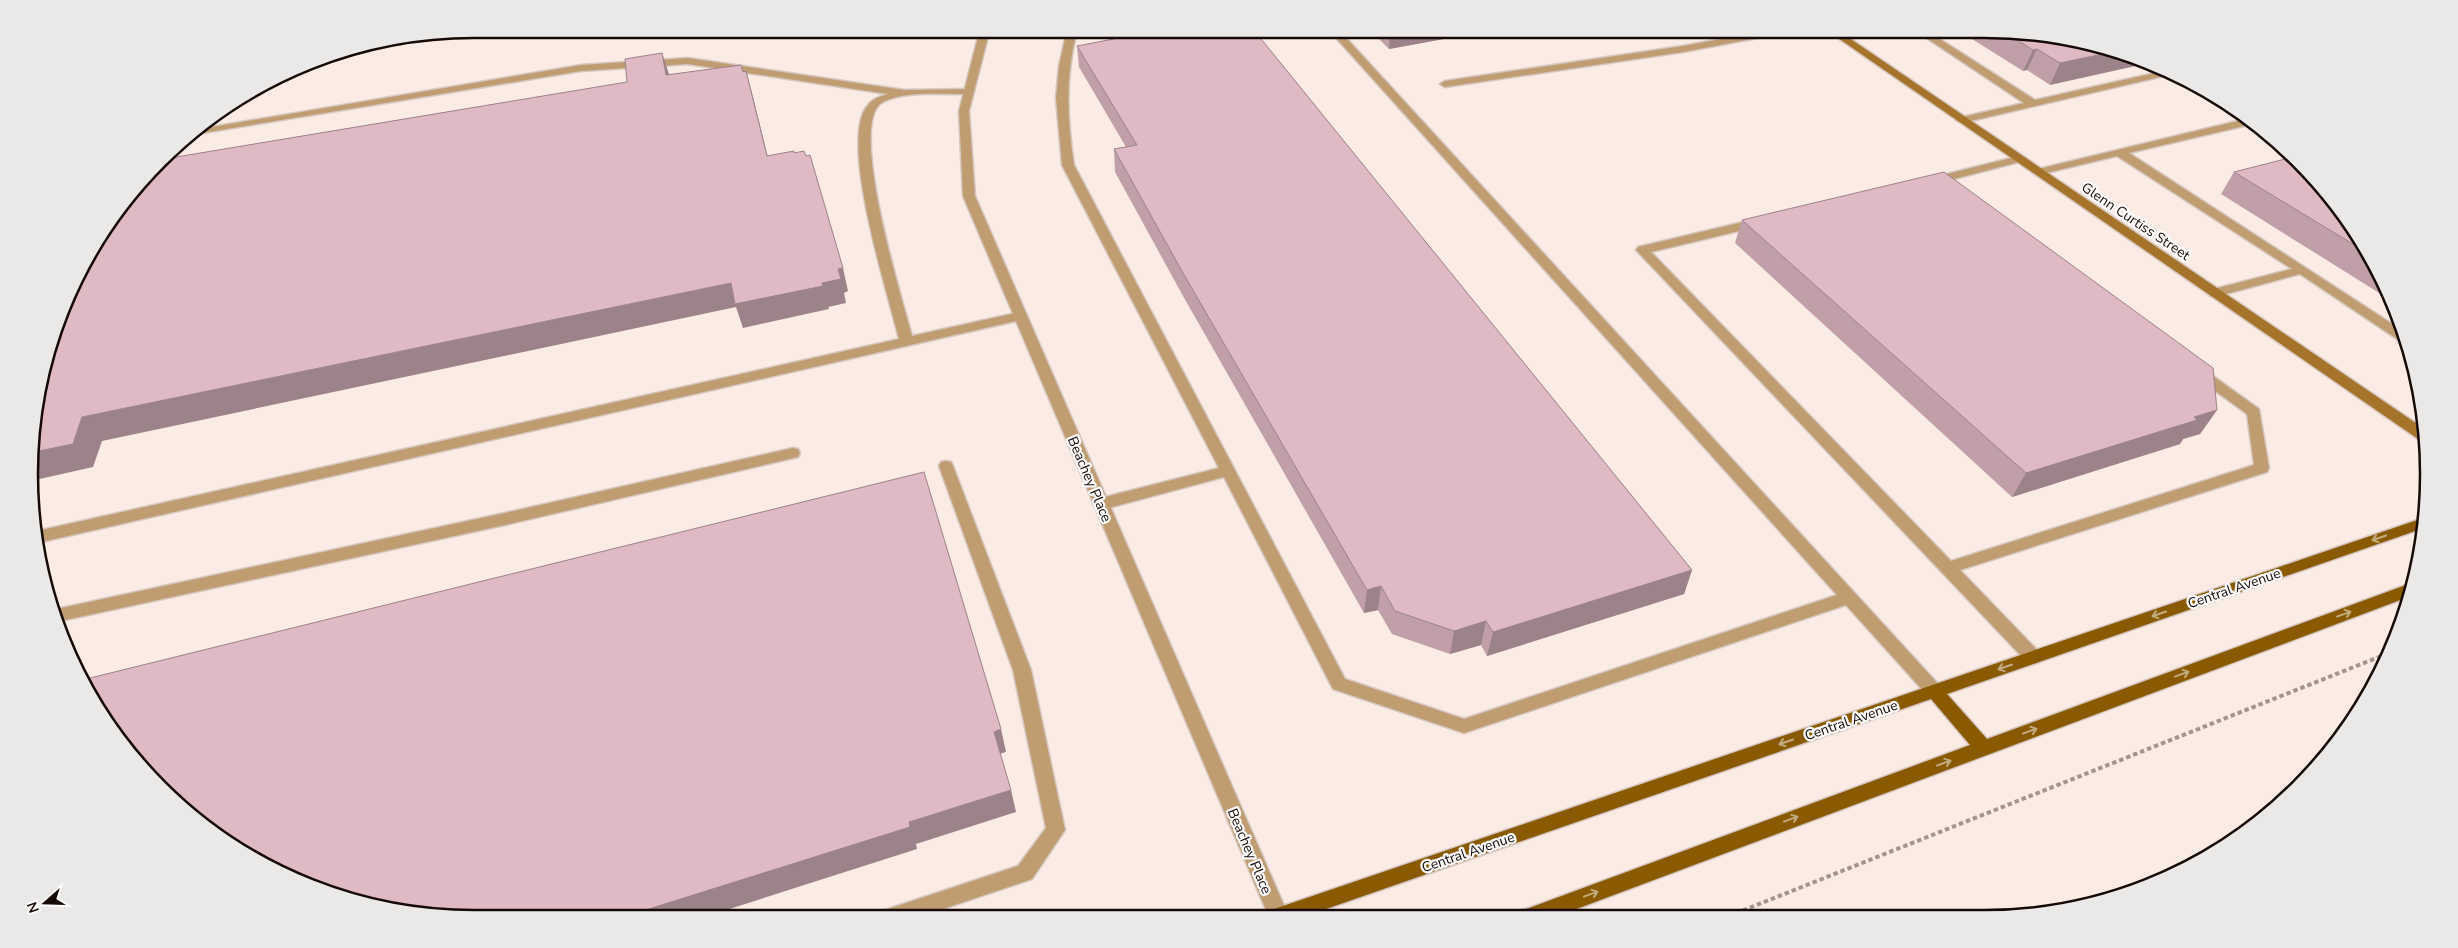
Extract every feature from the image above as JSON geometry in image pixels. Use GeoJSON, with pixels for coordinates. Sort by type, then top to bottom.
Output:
{"type":"FeatureCollection","features":[{"type":"Feature","properties":{"kind":"main road","name":"Central Avenue"},"geometry":{"type":"LineString","coordinates":[[1298,910],[2418,525]]}},
{"type":"Feature","properties":{"kind":"main road"},"geometry":{"type":"LineString","coordinates":[[1547,910],[2404,592]]}},
{"type":"Feature","properties":{"kind":"main road"},"geometry":{"type":"LineString","coordinates":[[1934,691],[1984,748]]}},
{"type":"Feature","properties":{"kind":"street","name":"Beachey Place"},"geometry":{"type":"LineString","coordinates":[[983,38],[964,111],[969,196],[1275,910]]}},
{"type":"Feature","properties":{"kind":"street"},"geometry":{"type":"LineString","coordinates":[[1070,38],[1064,56],[1060,109],[1068,164],[1339,684],[1464,726],[1850,597]]}},
{"type":"Feature","properties":{"kind":"street"},"geometry":{"type":"LineString","coordinates":[[1341,38],[1934,691]]}},
{"type":"Feature","properties":{"kind":"street"},"geometry":{"type":"LineString","coordinates":[[1445,84],[1741,38]]}},
{"type":"Feature","properties":{"kind":"street","name":"Glenn Curtiss Street"},"geometry":{"type":"LineString","coordinates":[[1843,38],[2419,432]]}},
{"type":"Feature","properties":{"kind":"street"},"geometry":{"type":"LineString","coordinates":[[1932,38],[2033,104]]}},
{"type":"Feature","properties":{"kind":"street"},"geometry":{"type":"LineString","coordinates":[[204,131],[582,68],[631,64],[688,61],[904,93],[969,91]]}},
{"type":"Feature","properties":{"kind":"street"},"geometry":{"type":"LineString","coordinates":[[1962,120],[2160,75]]}},
{"type":"Feature","properties":{"kind":"street"},"geometry":{"type":"LineString","coordinates":[[904,93],[878,100],[869,113],[866,138],[866,180],[906,342]]}},
{"type":"Feature","properties":{"kind":"street"},"geometry":{"type":"LineString","coordinates":[[2038,172],[2243,123]]}},
{"type":"Feature","properties":{"kind":"street"},"geometry":{"type":"LineString","coordinates":[[2119,152],[2396,332]]}},
{"type":"Feature","properties":{"kind":"street"},"geometry":{"type":"LineString","coordinates":[[1918,184],[2019,159]]}},
{"type":"Feature","properties":{"kind":"street"},"geometry":{"type":"LineString","coordinates":[[1937,180],[1952,191]]}},
{"type":"Feature","properties":{"kind":"street"},"geometry":{"type":"LineString","coordinates":[[1775,218],[1642,250],[2033,657]]}},
{"type":"Feature","properties":{"kind":"street"},"geometry":{"type":"LineString","coordinates":[[2215,293],[2302,270]]}},
{"type":"Feature","properties":{"kind":"street"},"geometry":{"type":"LineString","coordinates":[[42,536],[1020,316]]}},
{"type":"Feature","properties":{"kind":"street"},"geometry":{"type":"LineString","coordinates":[[1948,568],[2262,468],[2254,412],[2182,360]]}},
{"type":"Feature","properties":{"kind":"street"},"geometry":{"type":"LineString","coordinates":[[61,614],[495,522],[793,453]]}},
{"type":"Feature","properties":{"kind":"street"},"geometry":{"type":"LineString","coordinates":[[912,910],[1025,873],[1056,830],[1022,670],[946,466]]}},
{"type":"Feature","properties":{"kind":"street"},"geometry":{"type":"LineString","coordinates":[[1101,504],[1228,470]]}},
{"type":"Feature","properties":{"kind":"path"},"geometry":{"type":"LineString","coordinates":[[1744,910],[2380,657]]}},
{"type":"Feature","properties":{"kind":"building"},"geometry":{"type":"Polygon","coordinates":[[[1119,38],[1260,38],[1692,570],[1493,632],[1486,621],[1454,631],[1395,611],[1381,586],[1367,590],[1183,273],[1114,149],[1137,145],[1077,46],[1119,38]]]}},
{"type":"Feature","properties":{"kind":"building"},"geometry":{"type":"Polygon","coordinates":[[[2014,38],[2069,46],[2103,54],[2060,63],[2037,49],[2033,50],[2014,38]]]}},
{"type":"Feature","properties":{"kind":"building"},"geometry":{"type":"Polygon","coordinates":[[[662,53],[666,75],[741,65],[743,72],[746,71],[767,156],[794,151],[794,153],[804,151],[806,156],[810,155],[843,268],[838,269],[841,279],[822,283],[823,286],[735,304],[731,283],[82,417],[73,444],[38,451],[41,417],[52,361],[71,307],[96,256],[111,231],[146,186],[173,157],[627,82],[625,59],[662,53]]]}},
{"type":"Feature","properties":{"kind":"building"},"geometry":{"type":"Polygon","coordinates":[[[2286,159],[2330,208],[2356,246],[2234,172],[2286,159]]]}},
{"type":"Feature","properties":{"kind":"building"},"geometry":{"type":"Polygon","coordinates":[[[1944,172],[2213,368],[2217,410],[2194,417],[2197,420],[2026,473],[1742,220],[1944,172]]]}},
{"type":"Feature","properties":{"kind":"building"},"geometry":{"type":"Polygon","coordinates":[[[924,472],[1001,729],[994,732],[1011,790],[909,822],[910,827],[646,910],[445,910],[417,907],[361,896],[307,877],[256,852],[231,837],[186,802],[146,762],[111,717],[89,678],[924,472]]]}}]}
